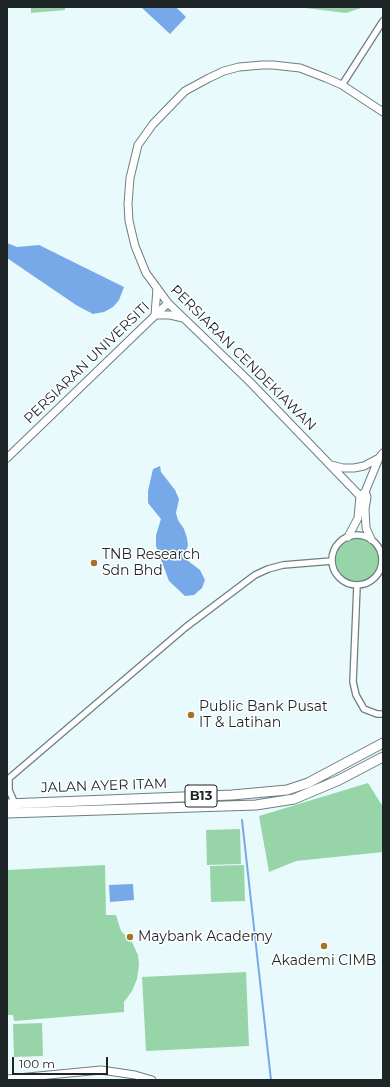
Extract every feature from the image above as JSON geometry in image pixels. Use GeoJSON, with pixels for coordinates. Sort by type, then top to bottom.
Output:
{"type":"FeatureCollection","features":[{"type":"Feature","properties":{"kind":"main road","name":"JALAN AYER ITAM"},"geometry":{"type":"LineString","coordinates":[[11,804],[232,795],[287,790],[308,783],[383,743]]}},
{"type":"Feature","properties":{"kind":"main road","name":"JALAN AYER ITAM"},"geometry":{"type":"LineString","coordinates":[[7,812],[256,805],[294,799],[339,780],[383,757]]}},
{"type":"Feature","properties":{"kind":"street"},"geometry":{"type":"LineString","coordinates":[[342,85],[383,21]]}},
{"type":"Feature","properties":{"kind":"street","name":"PERSIARAN CENDEKIAWAN"},"geometry":{"type":"LineString","coordinates":[[364,495],[330,464],[249,381],[168,303],[146,273],[135,246],[129,221],[128,204],[130,178],[138,145],[153,124],[185,91],[196,84],[224,71],[250,65],[273,65],[300,68],[342,85],[383,112]]}},
{"type":"Feature","properties":{"kind":"street"},"geometry":{"type":"LineString","coordinates":[[157,288],[155,315],[170,315],[185,319]]}},
{"type":"Feature","properties":{"kind":"street","name":"PERSIARAN UNIVERSITI"},"geometry":{"type":"LineString","coordinates":[[7,458],[168,303]]}},
{"type":"Feature","properties":{"kind":"street"},"geometry":{"type":"LineString","coordinates":[[330,464],[343,468],[354,468],[364,466],[381,456]]}},
{"type":"Feature","properties":{"kind":"street"},"geometry":{"type":"LineString","coordinates":[[364,495],[366,528],[371,539],[378,546],[383,559],[377,576],[366,584],[357,586],[345,582],[338,577],[334,570],[332,561],[335,548],[348,536],[358,518],[364,495],[381,456]]}},
{"type":"Feature","properties":{"kind":"street"},"geometry":{"type":"LineString","coordinates":[[348,536],[362,535],[371,539]]}},
{"type":"Feature","properties":{"kind":"street"},"geometry":{"type":"LineString","coordinates":[[11,804],[8,779],[186,627],[255,575],[268,569],[332,561]]}},
{"type":"Feature","properties":{"kind":"street"},"geometry":{"type":"LineString","coordinates":[[357,586],[353,682],[356,695],[364,709],[377,714],[383,714]]}},
{"type":"Feature","properties":{"kind":"street"},"geometry":{"type":"LineString","coordinates":[[7,1079],[101,1070],[134,1075],[152,1080]]}},
{"type":"Feature","properties":{"kind":"green space"},"geometry":{"type":"Polygon","coordinates":[[[31,7],[65,7],[65,10],[31,13],[31,7]]]}},
{"type":"Feature","properties":{"kind":"green space"},"geometry":{"type":"Polygon","coordinates":[[[297,7],[364,7],[346,13],[297,7]]]}},
{"type":"Feature","properties":{"kind":"green space"},"geometry":{"type":"Polygon","coordinates":[[[358,538],[370,542],[376,548],[380,560],[376,572],[370,578],[358,582],[346,578],[340,572],[336,560],[340,548],[346,542],[358,538]]]}},
{"type":"Feature","properties":{"kind":"green space"},"geometry":{"type":"Polygon","coordinates":[[[368,783],[383,807],[383,852],[296,861],[269,872],[259,816],[368,783]]]}},
{"type":"Feature","properties":{"kind":"green space"},"geometry":{"type":"Polygon","coordinates":[[[240,829],[241,864],[207,865],[206,830],[240,829]]]}},
{"type":"Feature","properties":{"kind":"green space"},"geometry":{"type":"Polygon","coordinates":[[[105,865],[106,915],[116,915],[121,931],[132,942],[138,955],[139,965],[137,979],[132,991],[124,1002],[124,1012],[14,1021],[13,1015],[7,1015],[7,870],[105,865]]]}},
{"type":"Feature","properties":{"kind":"green space"},"geometry":{"type":"Polygon","coordinates":[[[244,865],[245,901],[211,902],[210,866],[244,865]]]}},
{"type":"Feature","properties":{"kind":"green space"},"geometry":{"type":"Polygon","coordinates":[[[246,972],[249,1046],[146,1051],[142,977],[246,972]]]}},
{"type":"Feature","properties":{"kind":"green space"},"geometry":{"type":"Polygon","coordinates":[[[42,1023],[43,1056],[14,1057],[13,1024],[42,1023]]]}},
{"type":"Feature","properties":{"kind":"water"},"geometry":{"type":"Polygon","coordinates":[[[141,7],[176,7],[186,17],[170,34],[141,7]]]}},
{"type":"Feature","properties":{"kind":"water"},"geometry":{"type":"Polygon","coordinates":[[[7,243],[17,247],[39,245],[124,287],[119,300],[113,307],[104,312],[93,314],[76,305],[7,258],[7,243]]]}},
{"type":"Feature","properties":{"kind":"water"},"geometry":{"type":"Polygon","coordinates":[[[160,466],[161,472],[175,490],[179,499],[176,513],[187,538],[188,546],[185,552],[187,560],[200,570],[205,580],[202,588],[194,595],[185,596],[169,581],[156,546],[156,535],[161,519],[148,503],[148,491],[153,469],[160,466]]]}},
{"type":"Feature","properties":{"kind":"water"},"geometry":{"type":"Polygon","coordinates":[[[133,884],[134,900],[110,902],[109,885],[133,884]]]}},
{"type":"Feature","properties":{"kind":"waterway"},"geometry":{"type":"LineString","coordinates":[[242,820],[271,1080]]}},
{"type":"Feature","properties":{"kind":"place","name":"TNB Research Sdn Bhd"},"geometry":{"type":"Point","coordinates":[94,563]}},
{"type":"Feature","properties":{"kind":"place","name":"Public Bank Pusat IT & Latihan"},"geometry":{"type":"Point","coordinates":[191,715]}},
{"type":"Feature","properties":{"kind":"place","name":"Maybank Academy"},"geometry":{"type":"Point","coordinates":[130,937]}},
{"type":"Feature","properties":{"kind":"place","name":"Akademi CIMB"},"geometry":{"type":"Point","coordinates":[324,946]}}]}
